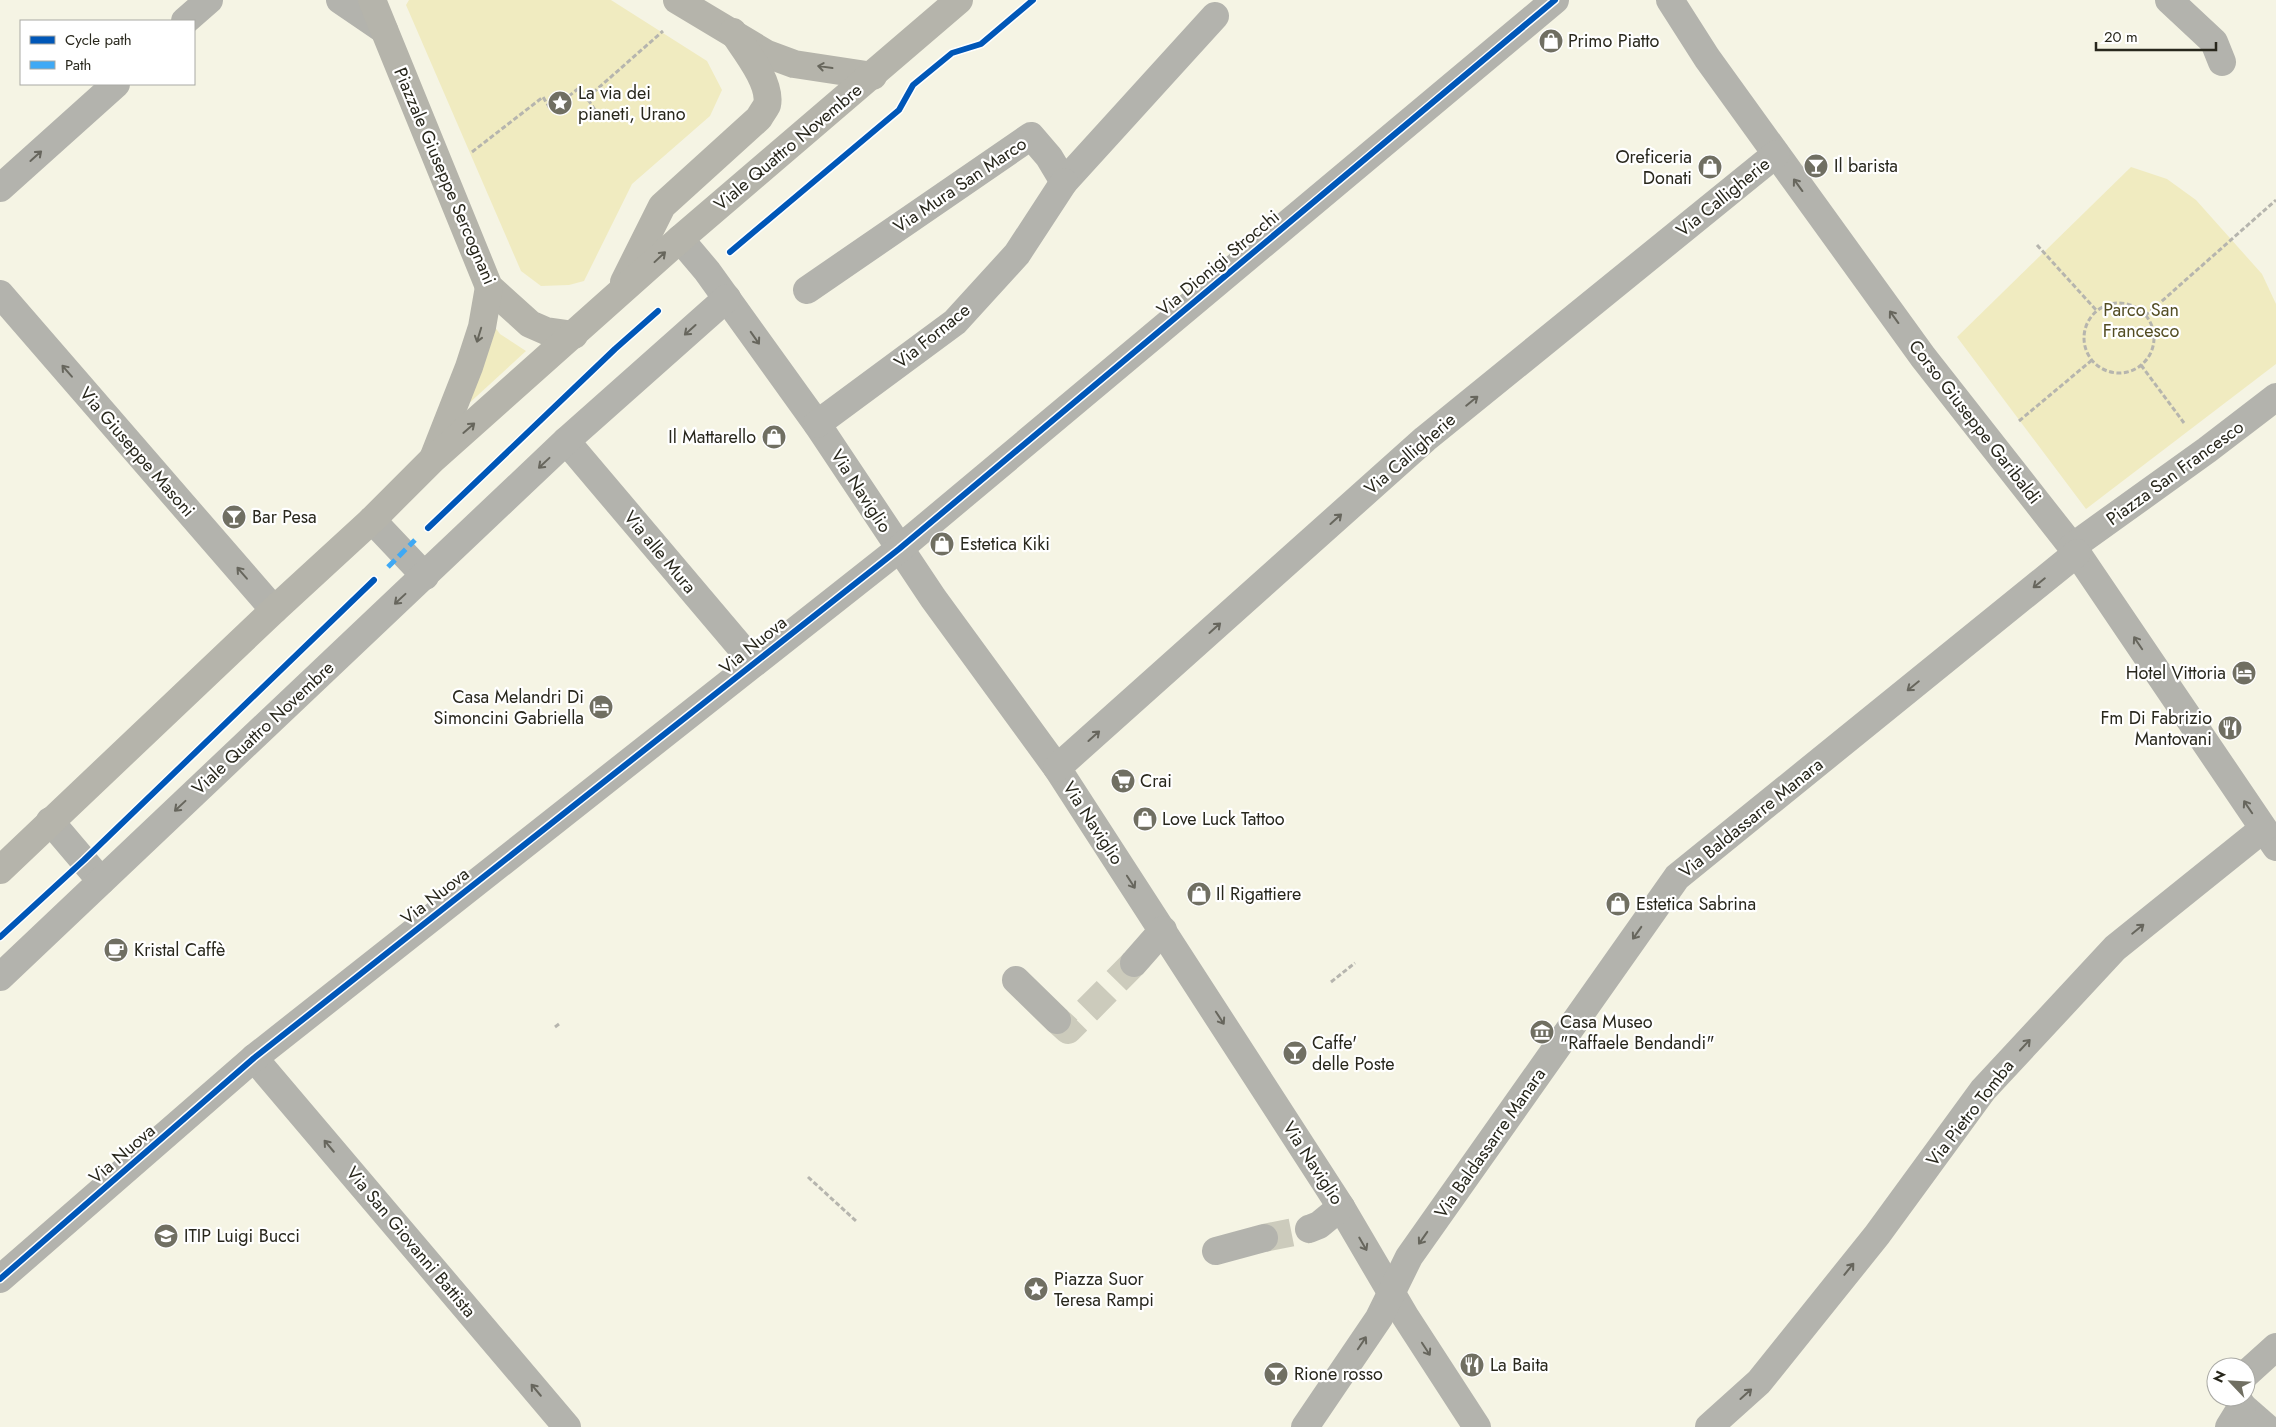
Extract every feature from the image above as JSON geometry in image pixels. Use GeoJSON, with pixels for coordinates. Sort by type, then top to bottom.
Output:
{"type":"FeatureCollection","features":[{"type":"Feature","properties":{"kind":"main road"},"geometry":{"type":"LineString","coordinates":[[873,76],[896,52],[959,0]]}},
{"type":"Feature","properties":{"kind":"main road"},"geometry":{"type":"LineString","coordinates":[[0,870],[274,610],[372,520],[432,460],[615,299],[662,206],[759,118],[766,105],[766,89],[757,70],[733,32],[683,4]]}},
{"type":"Feature","properties":{"kind":"main road","name":"Piazzale Giuseppe Sercognani"},"geometry":{"type":"LineString","coordinates":[[377,9],[442,176],[489,287],[530,324],[546,332],[574,335]]}},
{"type":"Feature","properties":{"kind":"main road","name":"Viale Quattro Novembre"},"geometry":{"type":"LineString","coordinates":[[733,32],[767,54],[794,64],[873,76]]}},
{"type":"Feature","properties":{"kind":"main road","name":"Viale Quattro Novembre"},"geometry":{"type":"LineString","coordinates":[[615,299],[680,239],[873,76]]}},
{"type":"Feature","properties":{"kind":"main road"},"geometry":{"type":"LineString","coordinates":[[432,460],[469,368],[482,327],[489,287]]}},
{"type":"Feature","properties":{"kind":"street"},"geometry":{"type":"LineString","coordinates":[[186,20],[208,0]]}},
{"type":"Feature","properties":{"kind":"street"},"geometry":{"type":"LineString","coordinates":[[340,0],[377,9]]}},
{"type":"Feature","properties":{"kind":"street","name":"Via Dionigi Strocchi"},"geometry":{"type":"LineString","coordinates":[[899,549],[1555,0]]}},
{"type":"Feature","properties":{"kind":"street","name":"Corso Giuseppe Garibaldi"},"geometry":{"type":"LineString","coordinates":[[1670,0],[1707,58],[1923,357],[2075,550],[2269,838]]}},
{"type":"Feature","properties":{"kind":"street"},"geometry":{"type":"LineString","coordinates":[[2169,0],[2214,42],[2222,62]]}},
{"type":"Feature","properties":{"kind":"street"},"geometry":{"type":"LineString","coordinates":[[1064,182],[1215,16]]}},
{"type":"Feature","properties":{"kind":"street"},"geometry":{"type":"LineString","coordinates":[[0,188],[115,85]]}},
{"type":"Feature","properties":{"kind":"street","name":"Via Mura San Marco"},"geometry":{"type":"LineString","coordinates":[[807,290],[1030,136],[1049,157],[1064,182]]}},
{"type":"Feature","properties":{"kind":"street","name":"Via Calligherie"},"geometry":{"type":"LineString","coordinates":[[1057,768],[1425,439],[1776,154]]}},
{"type":"Feature","properties":{"kind":"street","name":"Via Fornace"},"geometry":{"type":"LineString","coordinates":[[818,424],[955,322],[1017,254],[1064,182]]}},
{"type":"Feature","properties":{"kind":"street","name":"Via Naviglio"},"geometry":{"type":"LineString","coordinates":[[680,239],[727,298],[818,424],[899,549],[1057,768],[1342,1207],[1391,1293],[1477,1427]]}},
{"type":"Feature","properties":{"kind":"street","name":"Via Giuseppe Masoni"},"geometry":{"type":"LineString","coordinates":[[0,294],[274,610]]}},
{"type":"Feature","properties":{"kind":"street","name":"Viale Quattro Novembre"},"geometry":{"type":"LineString","coordinates":[[0,977],[566,441],[727,298]]}},
{"type":"Feature","properties":{"kind":"street","name":"Piazza San Francesco"},"geometry":{"type":"LineString","coordinates":[[2075,550],[2276,397]]}},
{"type":"Feature","properties":{"kind":"street","name":"Via alle Mura"},"geometry":{"type":"LineString","coordinates":[[566,441],[754,663]]}},
{"type":"Feature","properties":{"kind":"street"},"geometry":{"type":"LineString","coordinates":[[372,520],[425,576]]}},
{"type":"Feature","properties":{"kind":"street","name":"Via Nuova"},"geometry":{"type":"LineString","coordinates":[[0,1279],[254,1058],[899,549]]}},
{"type":"Feature","properties":{"kind":"street","name":"Via Baldassarre Manara"},"geometry":{"type":"LineString","coordinates":[[1305,1427],[1379,1318],[1409,1257],[1677,876],[2075,550]]}},
{"type":"Feature","properties":{"kind":"street"},"geometry":{"type":"LineString","coordinates":[[50,821],[101,881]]}},
{"type":"Feature","properties":{"kind":"street","name":"Via Pietro Tomba"},"geometry":{"type":"LineString","coordinates":[[1709,1427],[1759,1382],[1876,1234],[1983,1090],[2115,948],[2269,838]]}},
{"type":"Feature","properties":{"kind":"street"},"geometry":{"type":"LineString","coordinates":[[1134,963],[1162,930]]}},
{"type":"Feature","properties":{"kind":"street"},"geometry":{"type":"LineString","coordinates":[[1016,980],[1057,1020]]}},
{"type":"Feature","properties":{"kind":"street","name":"Via San Giovanni Battista"},"geometry":{"type":"LineString","coordinates":[[254,1058],[567,1427]]}},
{"type":"Feature","properties":{"kind":"street"},"geometry":{"type":"LineString","coordinates":[[1309,1229],[1319,1225],[1342,1207]]}},
{"type":"Feature","properties":{"kind":"street"},"geometry":{"type":"LineString","coordinates":[[1216,1251],[1264,1238]]}},
{"type":"Feature","properties":{"kind":"street"},"geometry":{"type":"LineString","coordinates":[[2256,1365],[2276,1347]]}},
{"type":"Feature","properties":{"kind":"street"},"geometry":{"type":"LineString","coordinates":[[2236,1410],[2266,1427]]}},
{"type":"Feature","properties":{"kind":"path"},"geometry":{"type":"LineString","coordinates":[[587,98],[683,4]]}},
{"type":"Feature","properties":{"kind":"path"},"geometry":{"type":"LineString","coordinates":[[442,176],[543,97],[551,110],[579,88],[595,110]]}},
{"type":"Feature","properties":{"kind":"path"},"geometry":{"type":"LineString","coordinates":[[2145,316],[2276,200]]}},
{"type":"Feature","properties":{"kind":"path"},"geometry":{"type":"LineString","coordinates":[[2037,245],[2097,311]]}},
{"type":"Feature","properties":{"kind":"path"},"geometry":{"type":"LineString","coordinates":[[2128,304],[2145,316],[2151,325],[2153,347],[2141,365],[2121,373],[2100,368],[2092,360],[2084,340],[2085,329],[2097,311],[2106,306],[2128,304]]}},
{"type":"Feature","properties":{"kind":"path"},"geometry":{"type":"LineString","coordinates":[[1992,444],[2092,360]]}},
{"type":"Feature","properties":{"kind":"path"},"geometry":{"type":"LineString","coordinates":[[2141,365],[2207,450]]}},
{"type":"Feature","properties":{"kind":"path"},"geometry":{"type":"LineString","coordinates":[[1331,982],[1355,963]]}},
{"type":"Feature","properties":{"kind":"path"},"geometry":{"type":"LineString","coordinates":[[554,1027],[559,1024]]}},
{"type":"Feature","properties":{"kind":"path"},"geometry":{"type":"LineString","coordinates":[[808,1177],[856,1221]]}},
{"type":"Feature","properties":{"kind":"green space"},"geometry":{"type":"Polygon","coordinates":[[[409,0],[611,0],[707,61],[722,90],[710,116],[632,184],[584,281],[569,285],[541,286],[521,271],[406,5],[409,0]]]}},
{"type":"Feature","properties":{"kind":"green space","name":"Parco San Francesco"},"geometry":{"type":"Polygon","coordinates":[[[2131,167],[2167,179],[2196,200],[2262,274],[2276,304],[2276,364],[2086,509],[1957,337],[2131,167]]]}},
{"type":"Feature","properties":{"kind":"green space"},"geometry":{"type":"Polygon","coordinates":[[[494,326],[500,334],[526,351],[465,407],[494,326]]]}},
{"type":"Feature","properties":{"kind":"tunnel"},"geometry":{"type":"LineString","coordinates":[[1057,1020],[1068,1030],[1134,963]]}},
{"type":"Feature","properties":{"kind":"tunnel"},"geometry":{"type":"LineString","coordinates":[[1264,1238],[1309,1229]]}},
{"type":"Feature","properties":{"kind":"marked path"},"geometry":{"type":"LineString","coordinates":[[388,567],[415,540]]}},
{"type":"Feature","properties":{"kind":"cycle path"},"geometry":{"type":"LineString","coordinates":[[730,252],[899,110],[913,85],[952,53],[981,44],[1033,0]]}},
{"type":"Feature","properties":{"kind":"cycle path"},"geometry":{"type":"LineString","coordinates":[[0,1279],[254,1058],[899,549],[1555,0]]}},
{"type":"Feature","properties":{"kind":"cycle path"},"geometry":{"type":"LineString","coordinates":[[428,528],[615,349],[658,311]]}},
{"type":"Feature","properties":{"kind":"cycle path"},"geometry":{"type":"LineString","coordinates":[[0,937],[84,860],[374,580]]}},
{"type":"Feature","properties":{"kind":"place","name":"Primo Piatto"},"geometry":{"type":"Point","coordinates":[1551,41]}},
{"type":"Feature","properties":{"kind":"place","name":"La via dei pianeti, Urano"},"geometry":{"type":"Point","coordinates":[560,103]}},
{"type":"Feature","properties":{"kind":"place","name":"Il barista"},"geometry":{"type":"Point","coordinates":[1816,166]}},
{"type":"Feature","properties":{"kind":"place","name":"Oreficeria Donati"},"geometry":{"type":"Point","coordinates":[1710,167]}},
{"type":"Feature","properties":{"kind":"place","name":"Il Mattarello"},"geometry":{"type":"Point","coordinates":[774,437]}},
{"type":"Feature","properties":{"kind":"place","name":"Bar Pesa"},"geometry":{"type":"Point","coordinates":[234,517]}},
{"type":"Feature","properties":{"kind":"place","name":"Estetica Kiki"},"geometry":{"type":"Point","coordinates":[942,544]}},
{"type":"Feature","properties":{"kind":"place","name":"Hotel Vittoria"},"geometry":{"type":"Point","coordinates":[2244,673]}},
{"type":"Feature","properties":{"kind":"place","name":"Casa Melandri Di Simoncini Gabriella"},"geometry":{"type":"Point","coordinates":[601,707]}},
{"type":"Feature","properties":{"kind":"place","name":"Fm Di Fabrizio Mantovani"},"geometry":{"type":"Point","coordinates":[2230,728]}},
{"type":"Feature","properties":{"kind":"place","name":"Crai"},"geometry":{"type":"Point","coordinates":[1123,781]}},
{"type":"Feature","properties":{"kind":"place","name":"Love Luck Tattoo"},"geometry":{"type":"Point","coordinates":[1145,819]}},
{"type":"Feature","properties":{"kind":"place","name":"Il Rigattiere"},"geometry":{"type":"Point","coordinates":[1199,894]}},
{"type":"Feature","properties":{"kind":"place","name":"Estetica Sabrina"},"geometry":{"type":"Point","coordinates":[1618,904]}},
{"type":"Feature","properties":{"kind":"place","name":"Kristal Caffè"},"geometry":{"type":"Point","coordinates":[116,950]}},
{"type":"Feature","properties":{"kind":"place","name":"Casa Museo \"Raffaele Bendandi\""},"geometry":{"type":"Point","coordinates":[1542,1032]}},
{"type":"Feature","properties":{"kind":"place","name":"Caffe' delle Poste"},"geometry":{"type":"Point","coordinates":[1295,1053]}},
{"type":"Feature","properties":{"kind":"place","name":"ITIP Luigi Bucci"},"geometry":{"type":"Point","coordinates":[166,1236]}},
{"type":"Feature","properties":{"kind":"place","name":"Piazza Suor Teresa Rampi"},"geometry":{"type":"Point","coordinates":[1036,1289]}},
{"type":"Feature","properties":{"kind":"place","name":"La Baita"},"geometry":{"type":"Point","coordinates":[1472,1365]}},
{"type":"Feature","properties":{"kind":"place","name":"Rione rosso"},"geometry":{"type":"Point","coordinates":[1276,1374]}}]}
